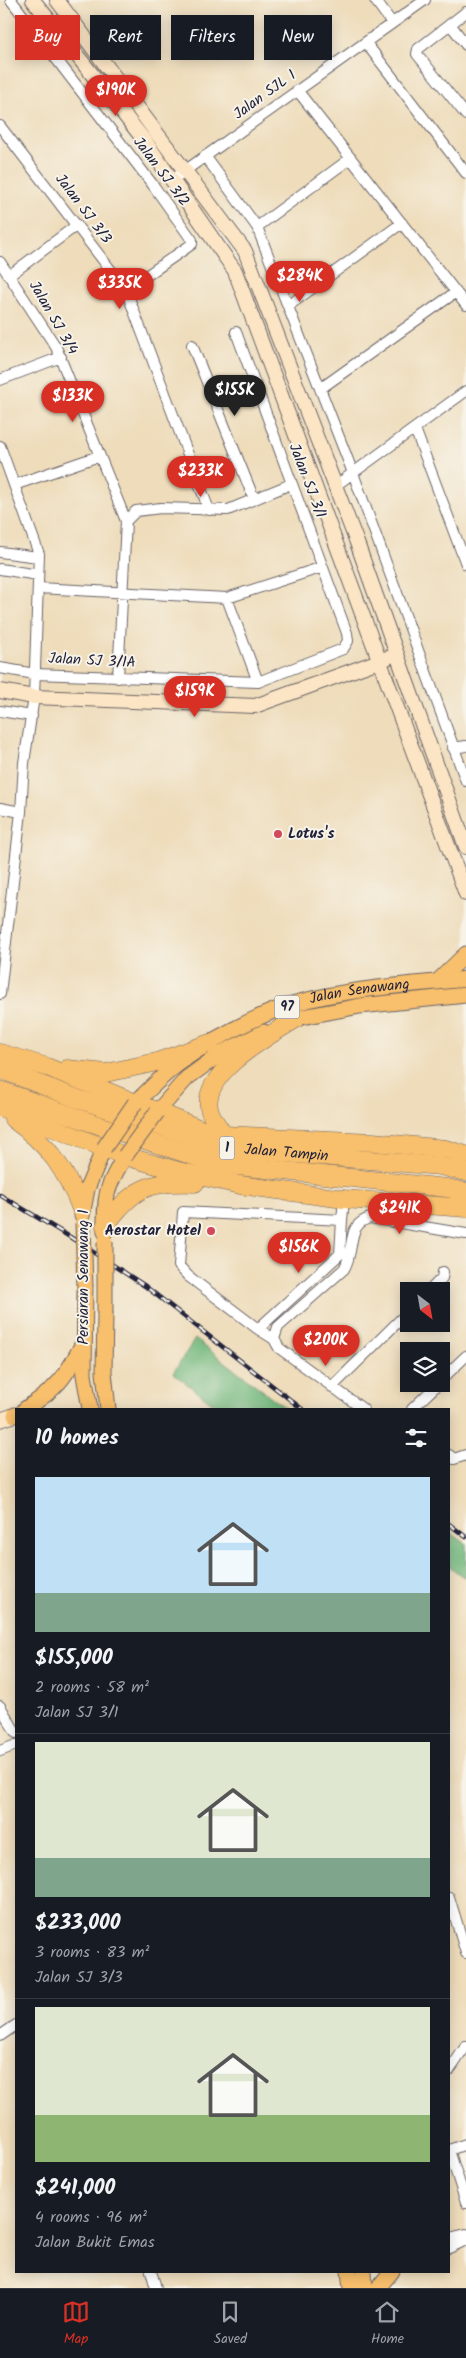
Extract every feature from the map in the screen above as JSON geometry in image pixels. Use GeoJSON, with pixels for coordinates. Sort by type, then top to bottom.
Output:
{"type":"FeatureCollection","features":[{"type":"Feature","properties":{"kind":"highway"},"geometry":{"type":"LineString","coordinates":[[224,1135],[208,1106],[211,1090],[237,1057],[297,1018]]}},
{"type":"Feature","properties":{"kind":"highway"},"geometry":{"type":"LineString","coordinates":[[46,1067],[106,1073],[157,1062],[210,1043]]}},
{"type":"Feature","properties":{"kind":"highway"},"geometry":{"type":"LineString","coordinates":[[0,1053],[46,1067],[208,1132],[224,1135],[373,1142],[446,1149],[466,1155]]}},
{"type":"Feature","properties":{"kind":"highway","name":"Jalan Tampin"},"geometry":{"type":"LineString","coordinates":[[0,1069],[78,1099],[224,1148],[440,1166],[466,1172]]}},
{"type":"Feature","properties":{"kind":"highway","name":"Jalan Tampin"},"geometry":{"type":"LineString","coordinates":[[0,1090],[218,1164],[446,1188],[466,1192]]}},
{"type":"Feature","properties":{"kind":"highway"},"geometry":{"type":"LineString","coordinates":[[0,1108],[125,1156],[178,1172],[240,1185],[344,1199],[466,1208]]}},
{"type":"Feature","properties":{"kind":"highway"},"geometry":{"type":"LineString","coordinates":[[0,1108],[32,1133],[63,1169],[82,1216]]}},
{"type":"Feature","properties":{"kind":"highway"},"geometry":{"type":"LineString","coordinates":[[105,1234],[122,1203],[150,1186],[173,1182],[240,1185]]}},
{"type":"Feature","properties":{"kind":"main road"},"geometry":{"type":"LineString","coordinates":[[437,982],[466,954]]}},
{"type":"Feature","properties":{"kind":"main road","name":"Jalan Senawang"},"geometry":{"type":"LineString","coordinates":[[135,1104],[174,1066],[210,1043],[253,1021],[295,1004],[358,991],[466,979]]}},
{"type":"Feature","properties":{"kind":"main road","name":"Jalan Senawang"},"geometry":{"type":"LineString","coordinates":[[157,1112],[186,1078],[220,1054],[297,1018],[360,1006],[466,995]]}},
{"type":"Feature","properties":{"kind":"main road","name":"97"},"geometry":{"type":"LineString","coordinates":[[104,1148],[135,1104]]}},
{"type":"Feature","properties":{"kind":"main road","name":"97"},"geometry":{"type":"LineString","coordinates":[[125,1156],[157,1112]]}},
{"type":"Feature","properties":{"kind":"main road","name":"Persiaran Senawang 1"},"geometry":{"type":"LineString","coordinates":[[90,1408],[84,1375],[85,1287],[82,1216],[94,1167],[104,1148]]}},
{"type":"Feature","properties":{"kind":"main road","name":"Persiaran Senawang 1"},"geometry":{"type":"LineString","coordinates":[[108,1408],[104,1372],[105,1195],[112,1178],[125,1156]]}},
{"type":"Feature","properties":{"kind":"main road"},"geometry":{"type":"LineString","coordinates":[[26,1408],[56,1388],[68,1373],[84,1341]]}},
{"type":"Feature","properties":{"kind":"main road"},"geometry":{"type":"LineString","coordinates":[[378,2288],[390,2273]]}},
{"type":"Feature","properties":{"kind":"street","name":"Jalan SJ 3/2"},"geometry":{"type":"LineString","coordinates":[[11,0],[153,185],[192,240],[192,244],[126,290]]}},
{"type":"Feature","properties":{"kind":"street"},"geometry":{"type":"LineString","coordinates":[[34,0],[145,141],[235,271],[466,894]]}},
{"type":"Feature","properties":{"kind":"street"},"geometry":{"type":"LineString","coordinates":[[56,0],[245,251],[335,486],[466,847]]}},
{"type":"Feature","properties":{"kind":"street"},"geometry":{"type":"LineString","coordinates":[[375,0],[392,23]]}},
{"type":"Feature","properties":{"kind":"street","name":"Jalan SJL 1"},"geometry":{"type":"LineString","coordinates":[[172,180],[425,0]]}},
{"type":"Feature","properties":{"kind":"street"},"geometry":{"type":"LineString","coordinates":[[466,12],[418,49],[417,54],[466,115]]}},
{"type":"Feature","properties":{"kind":"street"},"geometry":{"type":"LineString","coordinates":[[450,24],[466,45]]}},
{"type":"Feature","properties":{"kind":"street"},"geometry":{"type":"LineString","coordinates":[[366,43],[466,173]]}},
{"type":"Feature","properties":{"kind":"street"},"geometry":{"type":"LineString","coordinates":[[297,90],[466,305]]}},
{"type":"Feature","properties":{"kind":"street","name":"Jalan SJ 3/3"},"geometry":{"type":"LineString","coordinates":[[0,126],[126,290],[209,510]]}},
{"type":"Feature","properties":{"kind":"street"},"geometry":{"type":"LineString","coordinates":[[205,156],[257,227],[353,473],[466,781]]}},
{"type":"Feature","properties":{"kind":"street"},"geometry":{"type":"LineString","coordinates":[[257,227],[351,158]]}},
{"type":"Feature","properties":{"kind":"street"},"geometry":{"type":"LineString","coordinates":[[288,306],[402,223]]}},
{"type":"Feature","properties":{"kind":"street"},"geometry":{"type":"LineString","coordinates":[[10,275],[77,225]]}},
{"type":"Feature","properties":{"kind":"street","name":"Jalan SJ 3/4"},"geometry":{"type":"LineString","coordinates":[[0,262],[61,357],[126,521],[124,592],[118,678]]}},
{"type":"Feature","properties":{"kind":"street"},"geometry":{"type":"LineString","coordinates":[[320,389],[456,292]]}},
{"type":"Feature","properties":{"kind":"street","name":"Jalan SJ 3/1"},"geometry":{"type":"LineString","coordinates":[[236,332],[348,633],[348,641]]}},
{"type":"Feature","properties":{"kind":"street"},"geometry":{"type":"LineString","coordinates":[[192,344],[254,499]]}},
{"type":"Feature","properties":{"kind":"street"},"geometry":{"type":"LineString","coordinates":[[0,380],[61,357]]}},
{"type":"Feature","properties":{"kind":"street"},"geometry":{"type":"LineString","coordinates":[[322,506],[335,486],[466,391]]}},
{"type":"Feature","properties":{"kind":"street"},"geometry":{"type":"LineString","coordinates":[[415,429],[466,564]]}},
{"type":"Feature","properties":{"kind":"street"},"geometry":{"type":"LineString","coordinates":[[0,446],[38,557],[34,698],[24,763],[21,812],[4,923],[0,994]]}},
{"type":"Feature","properties":{"kind":"street"},"geometry":{"type":"LineString","coordinates":[[14,485],[99,456]]}},
{"type":"Feature","properties":{"kind":"street"},"geometry":{"type":"LineString","coordinates":[[126,521],[136,511],[161,508],[228,510],[291,484]]}},
{"type":"Feature","properties":{"kind":"street"},"geometry":{"type":"LineString","coordinates":[[0,552],[38,557]]}},
{"type":"Feature","properties":{"kind":"street"},"geometry":{"type":"LineString","coordinates":[[38,588],[227,598],[322,567]]}},
{"type":"Feature","properties":{"kind":"street"},"geometry":{"type":"LineString","coordinates":[[0,569],[38,575]]}},
{"type":"Feature","properties":{"kind":"street"},"geometry":{"type":"LineString","coordinates":[[227,598],[258,682]]}},
{"type":"Feature","properties":{"kind":"street","name":"Jalan SJ 3/1A"},"geometry":{"type":"LineString","coordinates":[[0,668],[35,674],[258,682],[343,649],[348,641]]}},
{"type":"Feature","properties":{"kind":"street"},"geometry":{"type":"LineString","coordinates":[[0,691],[34,698],[255,706],[397,654]]}},
{"type":"Feature","properties":{"kind":"street"},"geometry":{"type":"LineString","coordinates":[[0,711],[32,716]]}},
{"type":"Feature","properties":{"kind":"street"},"geometry":{"type":"LineString","coordinates":[[453,748],[466,746]]}},
{"type":"Feature","properties":{"kind":"street"},"geometry":{"type":"LineString","coordinates":[[0,808],[21,812]]}},
{"type":"Feature","properties":{"kind":"street"},"geometry":{"type":"LineString","coordinates":[[258,1329],[340,1254],[344,1199]]}},
{"type":"Feature","properties":{"kind":"street"},"geometry":{"type":"LineString","coordinates":[[342,1220],[183,1212],[179,1266],[188,1276],[274,1339],[279,1348],[362,1408]]}},
{"type":"Feature","properties":{"kind":"street"},"geometry":{"type":"LineString","coordinates":[[274,1339],[278,1327],[344,1269],[349,1260],[355,1226],[361,1220],[370,1218],[466,1234]]}},
{"type":"Feature","properties":{"kind":"street"},"geometry":{"type":"LineString","coordinates":[[438,1282],[442,1278],[443,1272]]}},
{"type":"Feature","properties":{"kind":"street"},"geometry":{"type":"LineString","coordinates":[[332,1387],[400,1320]]}},
{"type":"Feature","properties":{"kind":"street"},"geometry":{"type":"LineString","coordinates":[[450,1371],[466,1356]]}},
{"type":"Feature","properties":{"kind":"street"},"geometry":{"type":"LineString","coordinates":[[413,1408],[430,1392]]}},
{"type":"Feature","properties":{"kind":"street"},"geometry":{"type":"LineString","coordinates":[[0,1420],[15,1414]]}},
{"type":"Feature","properties":{"kind":"street"},"geometry":{"type":"LineString","coordinates":[[450,1456],[454,1459],[466,1455]]}},
{"type":"Feature","properties":{"kind":"street"},"geometry":{"type":"LineString","coordinates":[[0,1706],[15,1731]]}},
{"type":"Feature","properties":{"kind":"street"},"geometry":{"type":"LineString","coordinates":[[0,1751],[15,1744]]}},
{"type":"Feature","properties":{"kind":"street"},"geometry":{"type":"LineString","coordinates":[[450,1900],[466,1954]]}},
{"type":"Feature","properties":{"kind":"street"},"geometry":{"type":"LineString","coordinates":[[0,2036],[15,2026]]}},
{"type":"Feature","properties":{"kind":"street"},"geometry":{"type":"LineString","coordinates":[[450,2070],[466,2046]]}},
{"type":"Feature","properties":{"kind":"street"},"geometry":{"type":"LineString","coordinates":[[450,2150],[466,2144]]}},
{"type":"Feature","properties":{"kind":"street"},"geometry":{"type":"LineString","coordinates":[[450,2153],[466,2203]]}},
{"type":"Feature","properties":{"kind":"street"},"geometry":{"type":"LineString","coordinates":[[450,2238],[466,2234]]}},
{"type":"Feature","properties":{"kind":"street"},"geometry":{"type":"LineString","coordinates":[[450,2248],[466,2240]]}},
{"type":"Feature","properties":{"kind":"street"},"geometry":{"type":"LineString","coordinates":[[152,2273],[156,2288]]}},
{"type":"Feature","properties":{"kind":"street"},"geometry":{"type":"LineString","coordinates":[[350,2279],[367,2276]]}},
{"type":"Feature","properties":{"kind":"green space"},"geometry":{"type":"Polygon","coordinates":[[[195,1339],[286,1408],[219,1408],[173,1373],[195,1339]]]}},
{"type":"Feature","properties":{"kind":"green space"},"geometry":{"type":"Polygon","coordinates":[[[450,1532],[466,1544],[466,1579],[450,1567],[450,1532]]]}},
{"type":"Feature","properties":{"kind":"railway"},"geometry":{"type":"LineString","coordinates":[[0,1195],[70,1237],[145,1286],[301,1408]]}},
{"type":"Feature","properties":{"kind":"railway"},"geometry":{"type":"LineString","coordinates":[[450,1525],[466,1537]]}},
{"type":"Feature","properties":{"kind":"place","name":"Lotus's"},"geometry":{"type":"Point","coordinates":[278,834]}},
{"type":"Feature","properties":{"kind":"place","name":"Aerostar Hotel"},"geometry":{"type":"Point","coordinates":[211,1231]}}]}
